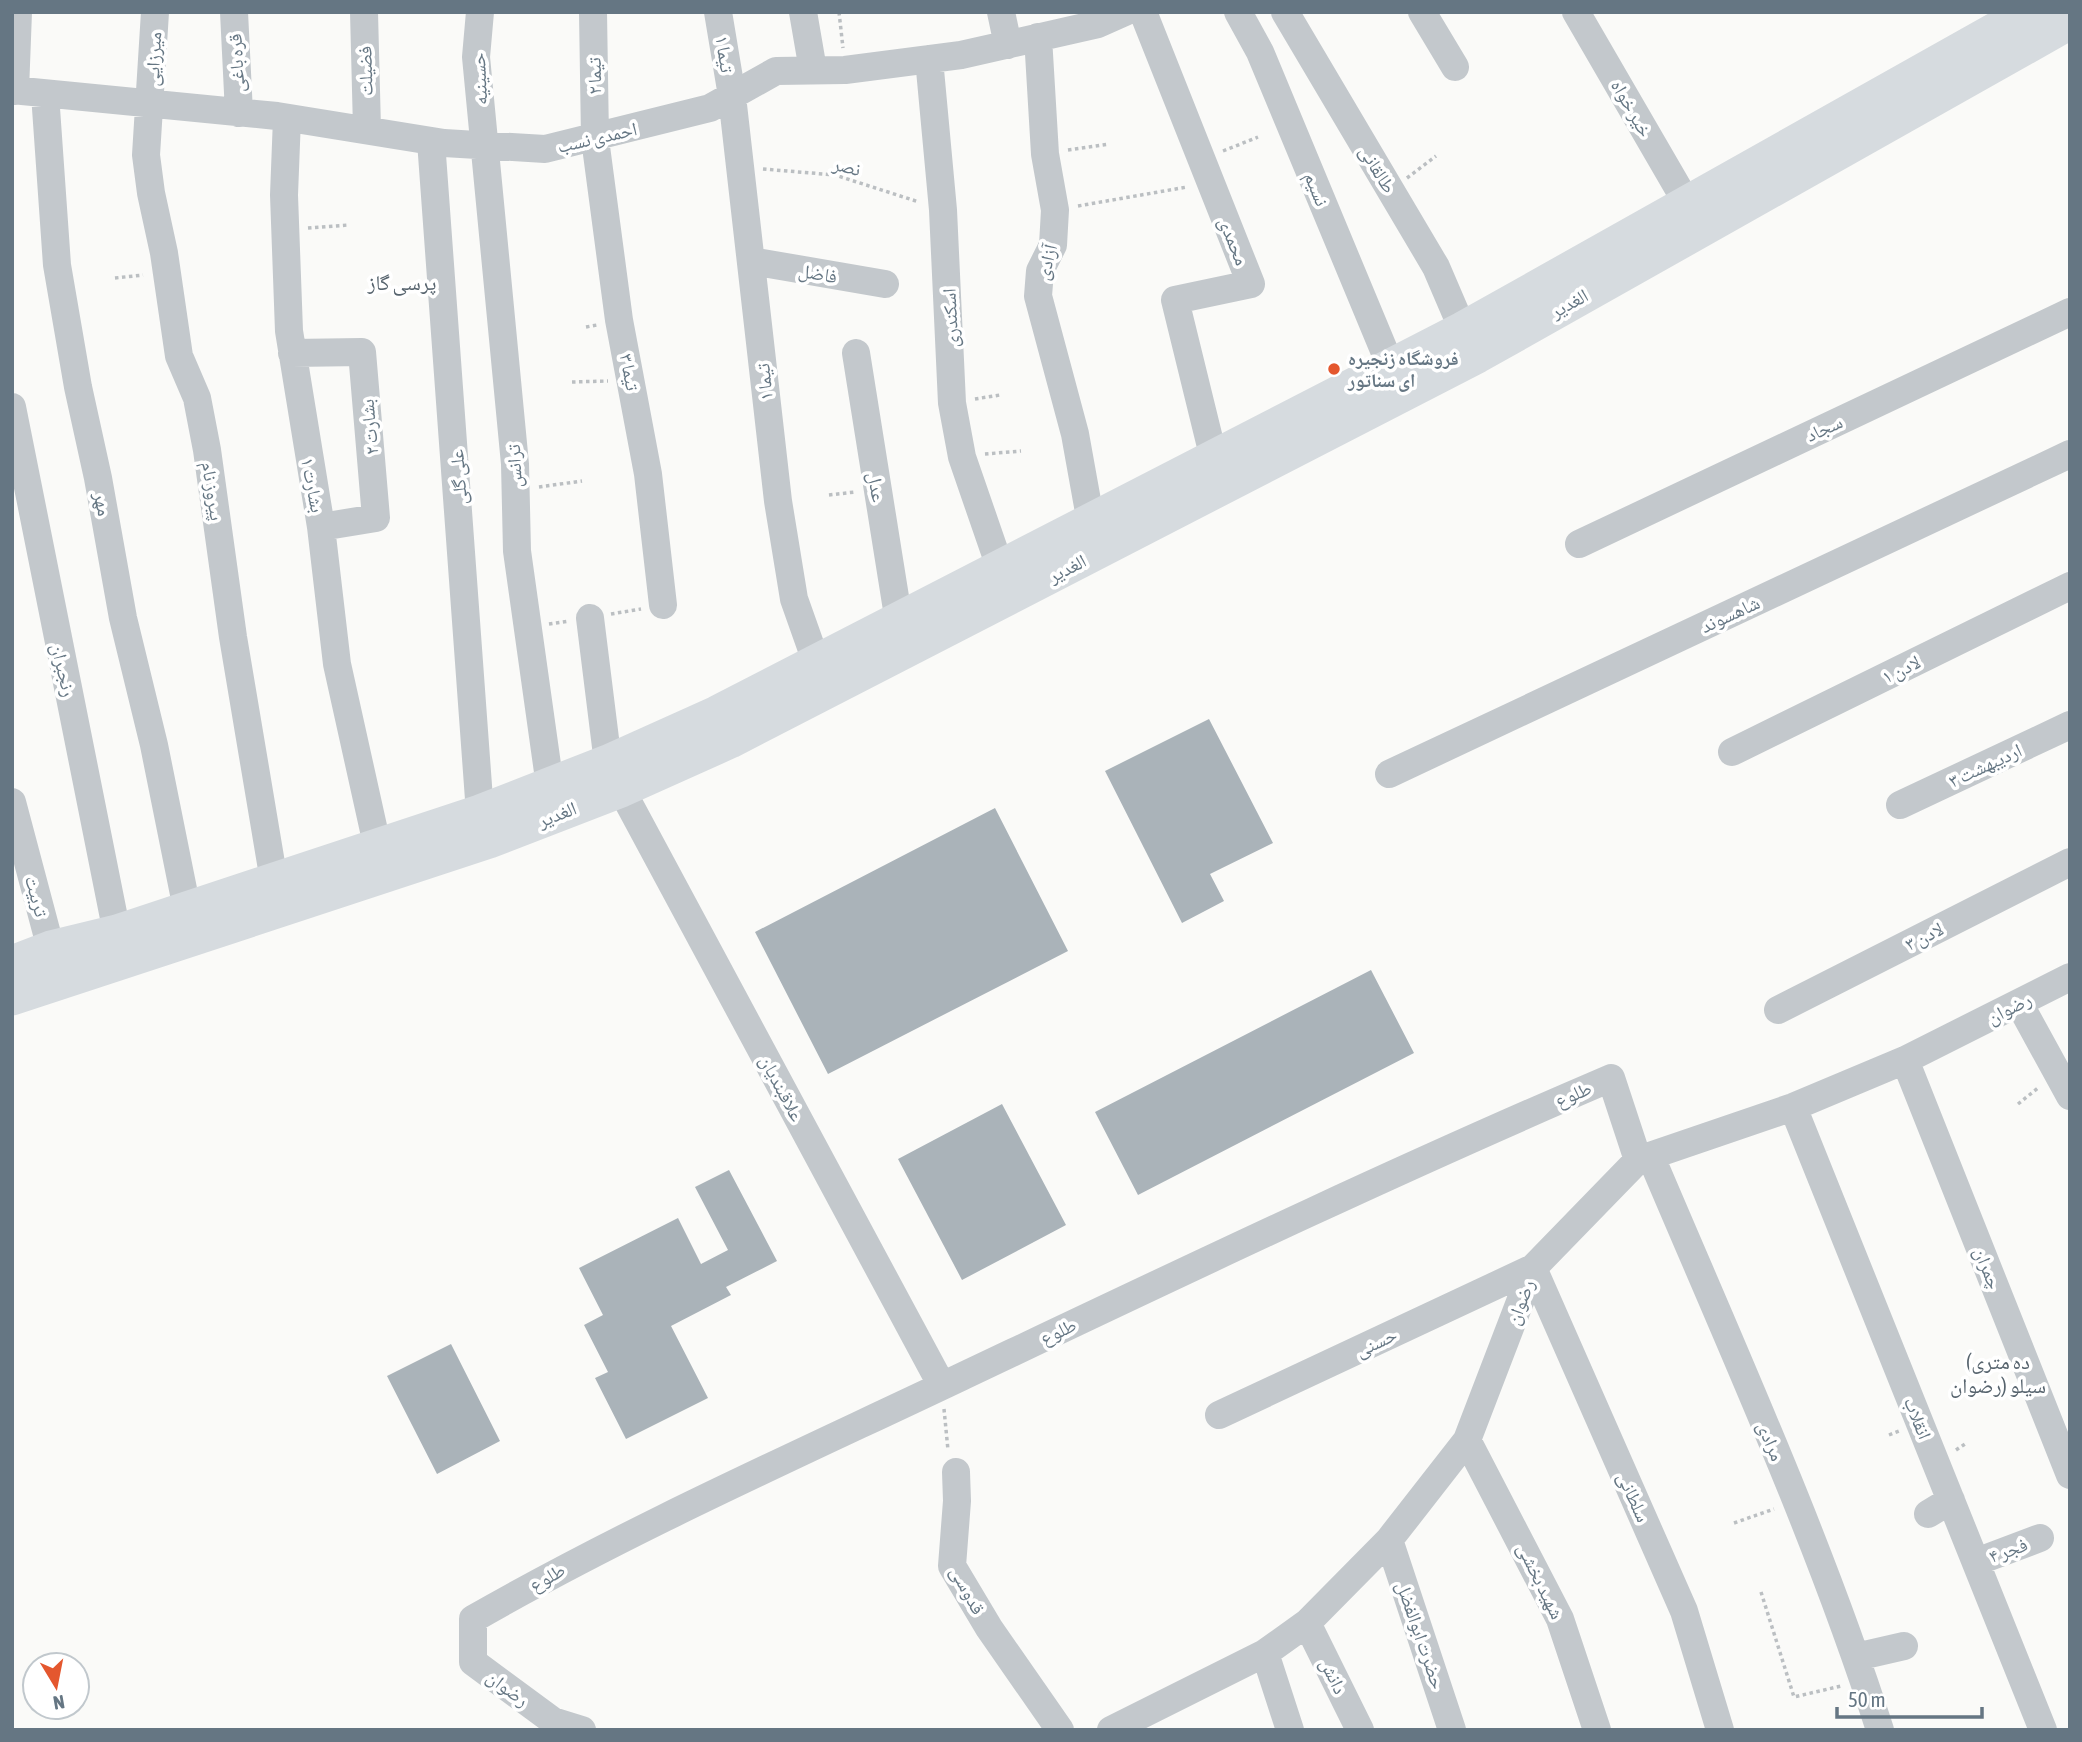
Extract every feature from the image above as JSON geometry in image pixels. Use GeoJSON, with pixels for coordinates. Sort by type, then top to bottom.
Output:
{"type":"FeatureCollection","features":[{"type":"Feature","properties":{"kind":"main road","name":"الغدیر"},"geometry":{"type":"LineString","coordinates":[[12,997],[489,840],[614,776],[718,714],[1002,570],[1463,330],[2029,12]]}},
{"type":"Feature","properties":{"kind":"main road","name":"الغدیر"},"geometry":{"type":"LineString","coordinates":[[12,964],[51,949],[117,933],[378,849],[550,786],[614,776],[730,740],[1476,355],[2070,21]]}},
{"type":"Feature","properties":{"kind":"street"},"geometry":{"type":"LineString","coordinates":[[14,91],[18,12]]}},
{"type":"Feature","properties":{"kind":"street","name":"میرزایی"},"geometry":{"type":"LineString","coordinates":[[150,105],[155,12]]}},
{"type":"Feature","properties":{"kind":"street","name":"قره باغی"},"geometry":{"type":"LineString","coordinates":[[234,12],[239,113]]}},
{"type":"Feature","properties":{"kind":"street","name":"فضیلت"},"geometry":{"type":"LineString","coordinates":[[364,12],[367,129]]}},
{"type":"Feature","properties":{"kind":"street","name":"حسینیه"},"geometry":{"type":"LineString","coordinates":[[480,12],[477,57],[483,145]]}},
{"type":"Feature","properties":{"kind":"street","name":"تیما ۲"},"geometry":{"type":"LineString","coordinates":[[593,12],[594,139]]}},
{"type":"Feature","properties":{"kind":"street","name":"۱ تیما"},"geometry":{"type":"LineString","coordinates":[[718,12],[732,96]]}},
{"type":"Feature","properties":{"kind":"street"},"geometry":{"type":"LineString","coordinates":[[803,12],[813,70]]}},
{"type":"Feature","properties":{"kind":"street"},"geometry":{"type":"LineString","coordinates":[[1001,12],[1007,44]]}},
{"type":"Feature","properties":{"kind":"street","name":"احمدی نسب"},"geometry":{"type":"LineString","coordinates":[[14,91],[287,118],[432,141],[545,149],[594,139],[710,108],[775,71],[845,70],[929,59],[1098,24],[1125,12]]}},
{"type":"Feature","properties":{"kind":"street","name":"محمدی"},"geometry":{"type":"LineString","coordinates":[[1143,12],[1251,284],[1175,300],[1214,459]]}},
{"type":"Feature","properties":{"kind":"street","name":"نسیم"},"geometry":{"type":"LineString","coordinates":[[1238,12],[1265,64],[1391,367]]}},
{"type":"Feature","properties":{"kind":"street","name":"طالقانی"},"geometry":{"type":"LineString","coordinates":[[1285,12],[1436,267],[1463,330]]}},
{"type":"Feature","properties":{"kind":"street"},"geometry":{"type":"LineString","coordinates":[[1422,12],[1455,67]]}},
{"type":"Feature","properties":{"kind":"street","name":"خیر خواه"},"geometry":{"type":"LineString","coordinates":[[1576,12],[1688,205]]}},
{"type":"Feature","properties":{"kind":"street","name":"آزادی"},"geometry":{"type":"LineString","coordinates":[[1038,37],[1045,154],[1055,211],[1053,245],[1040,271],[1038,296],[1075,434],[1091,523]]}},
{"type":"Feature","properties":{"kind":"street","name":"اسکندری"},"geometry":{"type":"LineString","coordinates":[[929,59],[943,210],[952,403],[962,457],[1002,570]]}},
{"type":"Feature","properties":{"kind":"street","name":"مهر"},"geometry":{"type":"LineString","coordinates":[[45,94],[57,265],[78,387],[98,478],[123,618],[154,745],[187,909]]}},
{"type":"Feature","properties":{"kind":"street","name":"تیما ۱"},"geometry":{"type":"LineString","coordinates":[[732,96],[780,514],[794,599],[817,664]]}},
{"type":"Feature","properties":{"kind":"street","name":"پیروز نام"},"geometry":{"type":"LineString","coordinates":[[150,105],[146,155],[179,356],[197,398],[207,450],[233,636],[274,881]]}},
{"type":"Feature","properties":{"kind":"street","name":"بشارت ۱"},"geometry":{"type":"LineString","coordinates":[[287,118],[285,229],[292,353],[321,527],[337,664],[378,849]]}},
{"type":"Feature","properties":{"kind":"street","name":"تیما ۳"},"geometry":{"type":"LineString","coordinates":[[594,139],[619,320],[633,380],[649,474],[663,605]]}},
{"type":"Feature","properties":{"kind":"street","name":"علی گلی"},"geometry":{"type":"LineString","coordinates":[[432,141],[480,813]]}},
{"type":"Feature","properties":{"kind":"street","name":"ترانس"},"geometry":{"type":"LineString","coordinates":[[483,145],[515,490],[517,551],[550,786]]}},
{"type":"Feature","properties":{"kind":"street","name":"فاضل"},"geometry":{"type":"LineString","coordinates":[[751,261],[885,284]]}},
{"type":"Feature","properties":{"kind":"street","name":"سجاد"},"geometry":{"type":"LineString","coordinates":[[1579,544],[2070,312]]}},
{"type":"Feature","properties":{"kind":"street","name":"بشارت ۲"},"geometry":{"type":"LineString","coordinates":[[292,353],[362,352],[376,518],[321,527]]}},
{"type":"Feature","properties":{"kind":"street","name":"عدل"},"geometry":{"type":"LineString","coordinates":[[856,353],[899,622]]}},
{"type":"Feature","properties":{"kind":"street","name":"رنجبران"},"geometry":{"type":"LineString","coordinates":[[12,407],[117,933]]}},
{"type":"Feature","properties":{"kind":"street","name":"شاهسوند"},"geometry":{"type":"LineString","coordinates":[[1390,774],[2070,454]]}},
{"type":"Feature","properties":{"kind":"street","name":"لادن ۱"},"geometry":{"type":"LineString","coordinates":[[1732,752],[2070,586]]}},
{"type":"Feature","properties":{"kind":"street"},"geometry":{"type":"LineString","coordinates":[[590,618],[614,776]]}},
{"type":"Feature","properties":{"kind":"street","name":"اردیبهشت ۳"},"geometry":{"type":"LineString","coordinates":[[1900,805],[2070,725]]}},
{"type":"Feature","properties":{"kind":"street","name":"علاقبندیان"},"geometry":{"type":"LineString","coordinates":[[614,776],[942,1386]]}},
{"type":"Feature","properties":{"kind":"street","name":"تربیت"},"geometry":{"type":"LineString","coordinates":[[12,802],[51,949]]}},
{"type":"Feature","properties":{"kind":"street","name":"لادن ۳"},"geometry":{"type":"LineString","coordinates":[[1778,1010],[2070,862]]}},
{"type":"Feature","properties":{"kind":"street","name":"رضوان"},"geometry":{"type":"LineString","coordinates":[[1111,1730],[1265,1653],[1307,1623],[1389,1540],[1467,1440],[1533,1268],[1645,1159],[1793,1107],[1905,1060],[2070,977]]}},
{"type":"Feature","properties":{"kind":"street"},"geometry":{"type":"LineString","coordinates":[[2019,1003],[2070,1096]]}},
{"type":"Feature","properties":{"kind":"street","name":"چمران"},"geometry":{"type":"LineString","coordinates":[[1905,1060],[2070,1475]]}},
{"type":"Feature","properties":{"kind":"street","name":"طلوع"},"geometry":{"type":"LineString","coordinates":[[473,1662],[473,1619],[559,1570],[1418,1160],[1611,1078],[1645,1159]]}},
{"type":"Feature","properties":{"kind":"street","name":"انقلاب"},"geometry":{"type":"LineString","coordinates":[[1793,1107],[1940,1507],[1976,1562],[2022,1700],[2043,1730]]}},
{"type":"Feature","properties":{"kind":"street","name":"مرادی"},"geometry":{"type":"LineString","coordinates":[[1645,1159],[1796,1501],[1860,1669],[1880,1730]]}},
{"type":"Feature","properties":{"kind":"street","name":"حسنی"},"geometry":{"type":"LineString","coordinates":[[1219,1415],[1533,1268]]}},
{"type":"Feature","properties":{"kind":"street","name":"سلطانی"},"geometry":{"type":"LineString","coordinates":[[1533,1268],[1684,1611],[1720,1730]]}},
{"type":"Feature","properties":{"kind":"street","name":"شهید بخشی"},"geometry":{"type":"LineString","coordinates":[[1467,1440],[1560,1619],[1597,1730]]}},
{"type":"Feature","properties":{"kind":"street","name":"قدوسی"},"geometry":{"type":"LineString","coordinates":[[956,1472],[957,1501],[951,1548],[952,1566],[989,1628],[1059,1730]]}},
{"type":"Feature","properties":{"kind":"street","name":"فجر ۴"},"geometry":{"type":"LineString","coordinates":[[1976,1562],[2040,1538]]}},
{"type":"Feature","properties":{"kind":"street","name":"حضرت ابوالفضل"},"geometry":{"type":"LineString","coordinates":[[1389,1540],[1452,1730]]}},
{"type":"Feature","properties":{"kind":"street","name":"دانش"},"geometry":{"type":"LineString","coordinates":[[1307,1623],[1360,1730]]}},
{"type":"Feature","properties":{"kind":"street"},"geometry":{"type":"LineString","coordinates":[[1860,1669],[1904,1646]]}},
{"type":"Feature","properties":{"kind":"street"},"geometry":{"type":"LineString","coordinates":[[1265,1653],[1290,1730]]}},
{"type":"Feature","properties":{"kind":"street","name":"رضوان"},"geometry":{"type":"LineString","coordinates":[[473,1662],[553,1721],[582,1730]]}},
{"type":"Feature","properties":{"kind":"path"},"geometry":{"type":"LineString","coordinates":[[839,12],[845,70]]}},
{"type":"Feature","properties":{"kind":"path"},"geometry":{"type":"LineString","coordinates":[[1055,211],[1206,171],[1258,137]]}},
{"type":"Feature","properties":{"kind":"path"},"geometry":{"type":"LineString","coordinates":[[1045,154],[1109,144]]}},
{"type":"Feature","properties":{"kind":"path"},"geometry":{"type":"LineString","coordinates":[[1391,190],[1436,156]]}},
{"type":"Feature","properties":{"kind":"path","name":"نصر"},"geometry":{"type":"LineString","coordinates":[[740,167],[835,175],[943,210]]}},
{"type":"Feature","properties":{"kind":"path"},"geometry":{"type":"LineString","coordinates":[[285,229],[348,225]]}},
{"type":"Feature","properties":{"kind":"path"},"geometry":{"type":"LineString","coordinates":[[115,278],[166,273]]}},
{"type":"Feature","properties":{"kind":"path"},"geometry":{"type":"LineString","coordinates":[[572,382],[633,380]]}},
{"type":"Feature","properties":{"kind":"path"},"geometry":{"type":"LineString","coordinates":[[962,457],[1021,451]]}},
{"type":"Feature","properties":{"kind":"path"},"geometry":{"type":"LineString","coordinates":[[515,490],[582,481]]}},
{"type":"Feature","properties":{"kind":"path"},"geometry":{"type":"LineString","coordinates":[[942,1386],[946,1444],[956,1472]]}},
{"type":"Feature","properties":{"kind":"path"},"geometry":{"type":"LineString","coordinates":[[1734,1523],[1796,1501]]}},
{"type":"Feature","properties":{"kind":"path"},"geometry":{"type":"LineString","coordinates":[[1761,1592],[1794,1697],[1860,1669]]}},
{"type":"Feature","properties":{"kind":"building"},"geometry":{"type":"Polygon","coordinates":[[[1209,719],[1273,843],[1210,874],[1224,901],[1182,923],[1105,771],[1209,719]]]}},
{"type":"Feature","properties":{"kind":"building"},"geometry":{"type":"Polygon","coordinates":[[[995,808],[1068,951],[828,1074],[755,932],[995,808]]]}},
{"type":"Feature","properties":{"kind":"building"},"geometry":{"type":"Polygon","coordinates":[[[1371,970],[1414,1053],[1138,1195],[1095,1112],[1371,970]]]}},
{"type":"Feature","properties":{"kind":"building"},"geometry":{"type":"Polygon","coordinates":[[[1002,1104],[1066,1225],[962,1280],[898,1159],[1002,1104]]]}},
{"type":"Feature","properties":{"kind":"building"},"geometry":{"type":"Polygon","coordinates":[[[729,1170],[777,1261],[726,1287],[731,1295],[671,1326],[708,1398],[626,1439],[595,1378],[608,1372],[584,1325],[603,1315],[579,1268],[678,1218],[701,1264],[728,1250],[695,1187],[729,1170]]]}},
{"type":"Feature","properties":{"kind":"building"},"geometry":{"type":"Polygon","coordinates":[[[451,1344],[500,1441],[437,1474],[387,1376],[451,1344]]]}},
{"type":"Feature","properties":{"kind":"place","name":"فروشگاه زنجیره ای سناتور"},"geometry":{"type":"Point","coordinates":[1334,369]}},
{"type":"Feature","properties":{"kind":"district","name":"پرسی گاز"},"geometry":{"type":"Point","coordinates":[402,282]}},
{"type":"Feature","properties":{"kind":"district","name":"(ده متری سیلو (رضوان"},"geometry":{"type":"Point","coordinates":[1998,1373]}}]}
